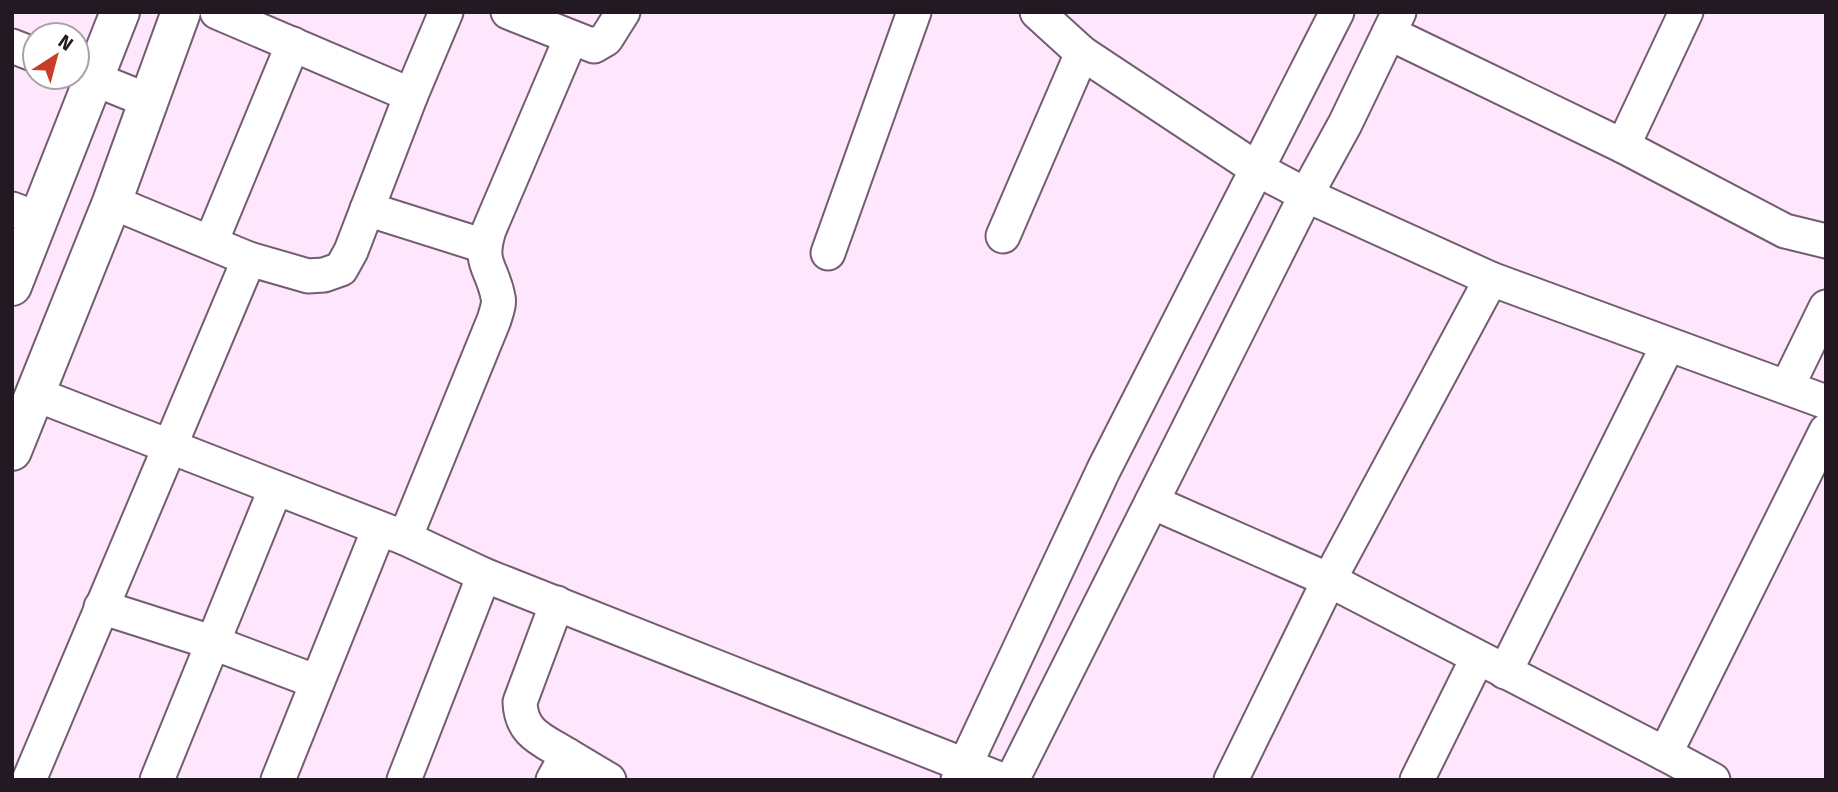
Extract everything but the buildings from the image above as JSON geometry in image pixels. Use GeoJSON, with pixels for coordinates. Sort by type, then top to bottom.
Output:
{"type":"FeatureCollection","features":[{"type":"Feature","properties":{"kind":"main road"},"geometry":{"type":"LineString","coordinates":[[91,66],[121,12]]}},
{"type":"Feature","properties":{"kind":"main road"},"geometry":{"type":"LineString","coordinates":[[12,451],[112,202],[181,12]]}},
{"type":"Feature","properties":{"kind":"main road"},"geometry":{"type":"LineString","coordinates":[[12,286],[25,214],[79,91]]}},
{"type":"Feature","properties":{"kind":"street"},"geometry":{"type":"LineString","coordinates":[[217,12],[411,95]]}},
{"type":"Feature","properties":{"kind":"street"},"geometry":{"type":"LineString","coordinates":[[112,202],[249,259],[308,276],[324,275],[341,269],[351,251],[446,12]]}},
{"type":"Feature","properties":{"kind":"street"},"geometry":{"type":"LineString","coordinates":[[508,12],[594,46],[606,39],[622,12]]}},
{"type":"Feature","properties":{"kind":"street"},"geometry":{"type":"LineString","coordinates":[[828,253],[914,12]]}},
{"type":"Feature","properties":{"kind":"street"},"geometry":{"type":"LineString","coordinates":[[962,772],[1104,468],[1337,12]]}},
{"type":"Feature","properties":{"kind":"street"},"geometry":{"type":"LineString","coordinates":[[1623,146],[1686,12]]}},
{"type":"Feature","properties":{"kind":"street"},"geometry":{"type":"LineString","coordinates":[[1012,780],[1306,195],[1345,124],[1394,22],[1785,231],[1826,241]]}},
{"type":"Feature","properties":{"kind":"street"},"geometry":{"type":"LineString","coordinates":[[1003,236],[1063,28],[1257,169],[1306,195],[1491,279],[1826,402]]}},
{"type":"Feature","properties":{"kind":"street"},"geometry":{"type":"LineString","coordinates":[[278,780],[317,682],[495,320],[499,299],[484,261],[484,246],[521,151],[570,38]]}},
{"type":"Feature","properties":{"kind":"street"},"geometry":{"type":"LineString","coordinates":[[211,242],[293,44]]}},
{"type":"Feature","properties":{"kind":"street"},"geometry":{"type":"LineString","coordinates":[[91,77],[149,101]]}},
{"type":"Feature","properties":{"kind":"street"},"geometry":{"type":"LineString","coordinates":[[367,209],[484,246]]}},
{"type":"Feature","properties":{"kind":"street"},"geometry":{"type":"LineString","coordinates":[[29,780],[249,259]]}},
{"type":"Feature","properties":{"kind":"street"},"geometry":{"type":"LineString","coordinates":[[1231,780],[1329,580],[1491,279]]}},
{"type":"Feature","properties":{"kind":"street"},"geometry":{"type":"LineString","coordinates":[[1787,387],[1826,307]]}},
{"type":"Feature","properties":{"kind":"street"},"geometry":{"type":"LineString","coordinates":[[1417,780],[1491,665],[1668,345]]}},
{"type":"Feature","properties":{"kind":"street"},"geometry":{"type":"LineString","coordinates":[[35,394],[392,534],[484,575],[962,772],[1002,780]]}},
{"type":"Feature","properties":{"kind":"street"},"geometry":{"type":"LineString","coordinates":[[1665,754],[1826,431]]}},
{"type":"Feature","properties":{"kind":"street"},"geometry":{"type":"LineString","coordinates":[[157,780],[275,490]]}},
{"type":"Feature","properties":{"kind":"street"},"geometry":{"type":"LineString","coordinates":[[1152,502],[1329,580],[1713,780]]}},
{"type":"Feature","properties":{"kind":"street"},"geometry":{"type":"LineString","coordinates":[[404,780],[484,575]]}},
{"type":"Feature","properties":{"kind":"street"},"geometry":{"type":"LineString","coordinates":[[556,603],[520,702],[520,718],[560,767],[609,780]]}},
{"type":"Feature","properties":{"kind":"street"},"geometry":{"type":"LineString","coordinates":[[101,607],[211,642],[317,682]]}}]}
